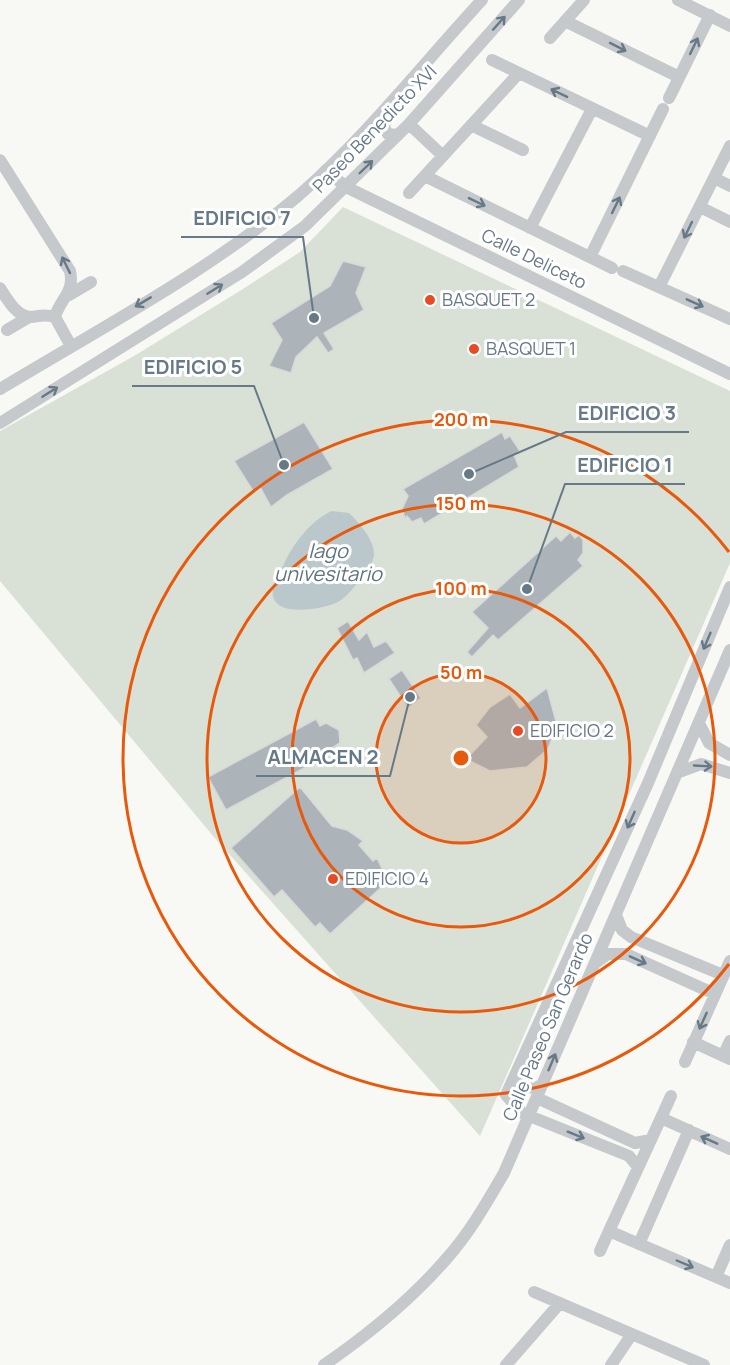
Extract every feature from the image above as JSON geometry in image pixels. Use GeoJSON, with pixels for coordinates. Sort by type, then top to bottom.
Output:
{"type":"FeatureCollection","features":[{"type":"Feature","properties":{"kind":"street","name":"Paseo Benedicto XVI"},"geometry":{"type":"LineString","coordinates":[[0,389],[230,250],[326,170],[482,0]]}},
{"type":"Feature","properties":{"kind":"street","name":"Paseo Benedicto XVI"},"geometry":{"type":"LineString","coordinates":[[0,423],[242,272],[305,226],[409,124],[519,0]]}},
{"type":"Feature","properties":{"kind":"street"},"geometry":{"type":"LineString","coordinates":[[550,38],[584,0]]}},
{"type":"Feature","properties":{"kind":"street"},"geometry":{"type":"LineString","coordinates":[[678,0],[730,26]]}},
{"type":"Feature","properties":{"kind":"street"},"geometry":{"type":"LineString","coordinates":[[590,257],[710,15]]}},
{"type":"Feature","properties":{"kind":"street"},"geometry":{"type":"LineString","coordinates":[[566,21],[679,77]]}},
{"type":"Feature","properties":{"kind":"street"},"geometry":{"type":"LineString","coordinates":[[398,135],[388,134],[383,126],[440,46]]}},
{"type":"Feature","properties":{"kind":"street"},"geometry":{"type":"LineString","coordinates":[[492,60],[650,136]]}},
{"type":"Feature","properties":{"kind":"street"},"geometry":{"type":"LineString","coordinates":[[409,193],[519,73]]}},
{"type":"Feature","properties":{"kind":"street"},"geometry":{"type":"LineString","coordinates":[[530,228],[592,109]]}},
{"type":"Feature","properties":{"kind":"street"},"geometry":{"type":"LineString","coordinates":[[409,124],[443,156]]}},
{"type":"Feature","properties":{"kind":"street"},"geometry":{"type":"LineString","coordinates":[[471,125],[523,150]]}},
{"type":"Feature","properties":{"kind":"street"},"geometry":{"type":"LineString","coordinates":[[660,287],[730,146]]}},
{"type":"Feature","properties":{"kind":"street"},"geometry":{"type":"LineString","coordinates":[[0,160],[66,263],[72,279],[69,295]]}},
{"type":"Feature","properties":{"kind":"street","name":"Calle Deliceto"},"geometry":{"type":"LineString","coordinates":[[326,170],[346,187],[730,374]]}},
{"type":"Feature","properties":{"kind":"street"},"geometry":{"type":"LineString","coordinates":[[425,176],[590,257],[730,319]]}},
{"type":"Feature","properties":{"kind":"street"},"geometry":{"type":"LineString","coordinates":[[714,178],[730,186]]}},
{"type":"Feature","properties":{"kind":"street"},"geometry":{"type":"LineString","coordinates":[[700,207],[730,222]]}},
{"type":"Feature","properties":{"kind":"street"},"geometry":{"type":"LineString","coordinates":[[71,346],[55,317],[58,305],[69,295],[91,282]]}},
{"type":"Feature","properties":{"kind":"street"},"geometry":{"type":"LineString","coordinates":[[0,288],[18,312],[29,317]]}},
{"type":"Feature","properties":{"kind":"street"},"geometry":{"type":"LineString","coordinates":[[7,330],[29,317],[43,314],[55,317]]}},
{"type":"Feature","properties":{"kind":"street","name":"Calle Paseo San Gerardo"},"geometry":{"type":"LineString","coordinates":[[530,1116],[516,1108],[506,1095],[648,783],[730,587]]}},
{"type":"Feature","properties":{"kind":"street","name":"Calle Paseo San Gerardo"},"geometry":{"type":"LineString","coordinates":[[324,1365],[360,1339],[415,1292],[449,1256],[480,1214],[498,1183],[530,1116],[730,650]]}},
{"type":"Feature","properties":{"kind":"street"},"geometry":{"type":"LineString","coordinates":[[699,723],[709,743],[730,755]]}},
{"type":"Feature","properties":{"kind":"street"},"geometry":{"type":"LineString","coordinates":[[677,773],[701,764],[730,773]]}},
{"type":"Feature","properties":{"kind":"street"},"geometry":{"type":"LineString","coordinates":[[616,915],[622,930],[631,937],[723,975]]}},
{"type":"Feature","properties":{"kind":"street"},"geometry":{"type":"LineString","coordinates":[[596,963],[608,954],[626,954],[715,994]]}},
{"type":"Feature","properties":{"kind":"street"},"geometry":{"type":"LineString","coordinates":[[685,1062],[730,960]]}},
{"type":"Feature","properties":{"kind":"street"},"geometry":{"type":"LineString","coordinates":[[693,1042],[727,1057],[730,1041]]}},
{"type":"Feature","properties":{"kind":"street"},"geometry":{"type":"LineString","coordinates":[[524,1057],[524,1084],[531,1089],[543,1084]]}},
{"type":"Feature","properties":{"kind":"street"},"geometry":{"type":"LineString","coordinates":[[600,1251],[671,1096]]}},
{"type":"Feature","properties":{"kind":"street"},"geometry":{"type":"LineString","coordinates":[[537,1098],[635,1143],[651,1140]]}},
{"type":"Feature","properties":{"kind":"street"},"geometry":{"type":"LineString","coordinates":[[530,1116],[629,1156],[638,1167]]}},
{"type":"Feature","properties":{"kind":"street"},"geometry":{"type":"LineString","coordinates":[[661,1118],[730,1149]]}},
{"type":"Feature","properties":{"kind":"street"},"geometry":{"type":"LineString","coordinates":[[639,1244],[689,1130]]}},
{"type":"Feature","properties":{"kind":"street"},"geometry":{"type":"LineString","coordinates":[[609,1231],[730,1283]]}},
{"type":"Feature","properties":{"kind":"street"},"geometry":{"type":"LineString","coordinates":[[716,1277],[730,1245]]}},
{"type":"Feature","properties":{"kind":"street"},"geometry":{"type":"LineString","coordinates":[[534,1292],[704,1365]]}},
{"type":"Feature","properties":{"kind":"street"},"geometry":{"type":"LineString","coordinates":[[506,1365],[560,1303]]}},
{"type":"Feature","properties":{"kind":"street"},"geometry":{"type":"LineString","coordinates":[[611,1365],[632,1334]]}},
{"type":"Feature","properties":{"kind":"shaded area"},"geometry":{"type":"Polygon","coordinates":[[[343,207],[730,391],[730,563],[480,1136],[214,837],[0,581],[0,431],[134,356],[300,252],[343,207]]]}},
{"type":"Feature","properties":{"kind":"water","name":"lago univesitario"},"geometry":{"type":"Polygon","coordinates":[[[332,511],[349,513],[366,532],[374,549],[371,563],[352,590],[338,602],[298,610],[279,605],[274,599],[273,589],[288,556],[310,526],[332,511]]]}},
{"type":"Feature","properties":{"kind":"building"},"geometry":{"type":"Polygon","coordinates":[[[343,261],[366,267],[356,293],[364,310],[324,333],[334,349],[328,353],[317,337],[296,357],[291,373],[269,366],[282,340],[271,323],[330,286],[343,261]]]}},
{"type":"Feature","properties":{"kind":"building"},"geometry":{"type":"Polygon","coordinates":[[[304,422],[333,469],[287,495],[271,507],[260,487],[253,491],[234,461],[304,422]]]}},
{"type":"Feature","properties":{"kind":"building"},"geometry":{"type":"Polygon","coordinates":[[[502,432],[505,439],[510,436],[520,451],[514,455],[519,467],[424,524],[421,518],[412,522],[407,516],[405,518],[402,509],[408,496],[403,489],[502,432]]]}},
{"type":"Feature","properties":{"kind":"building"},"geometry":{"type":"Polygon","coordinates":[[[570,532],[575,538],[579,535],[583,540],[583,553],[578,560],[583,566],[498,640],[493,635],[472,657],[467,652],[488,628],[472,612],[556,536],[561,541],[570,532]]]}},
{"type":"Feature","properties":{"kind":"building"},"geometry":{"type":"Polygon","coordinates":[[[348,621],[359,640],[367,632],[374,647],[386,641],[395,653],[364,673],[357,658],[353,660],[337,628],[348,621]]]}},
{"type":"Feature","properties":{"kind":"building"},"geometry":{"type":"Polygon","coordinates":[[[402,670],[421,698],[408,708],[389,679],[402,670]]]}},
{"type":"Feature","properties":{"kind":"building","name":"EDIFICIO 2"},"geometry":{"type":"Polygon","coordinates":[[[547,688],[557,725],[548,749],[527,767],[490,771],[466,759],[487,737],[476,725],[490,707],[510,694],[520,708],[547,688]]]}},
{"type":"Feature","properties":{"kind":"building"},"geometry":{"type":"Polygon","coordinates":[[[316,719],[320,726],[326,723],[339,730],[340,743],[332,748],[334,752],[226,810],[208,777],[316,719]]]}},
{"type":"Feature","properties":{"kind":"building"},"geometry":{"type":"Polygon","coordinates":[[[300,787],[332,826],[347,830],[363,841],[359,845],[373,861],[377,858],[385,875],[385,884],[330,934],[320,923],[315,927],[282,890],[274,897],[231,848],[300,787]]]}},
{"type":"Feature","properties":{"kind":"place","name":"BASQUET 2"},"geometry":{"type":"Point","coordinates":[430,300]}},
{"type":"Feature","properties":{"kind":"place","name":"EDIFICIO 7"},"geometry":{"type":"Point","coordinates":[314,318]}},
{"type":"Feature","properties":{"kind":"place","name":"BASQUET 1"},"geometry":{"type":"Point","coordinates":[474,349]}},
{"type":"Feature","properties":{"kind":"place","name":"EDIFICIO 5"},"geometry":{"type":"Point","coordinates":[284,465]}},
{"type":"Feature","properties":{"kind":"place","name":"EDIFICIO 3"},"geometry":{"type":"Point","coordinates":[469,474]}},
{"type":"Feature","properties":{"kind":"place","name":"EDIFICIO 1"},"geometry":{"type":"Point","coordinates":[527,589]}},
{"type":"Feature","properties":{"kind":"place","name":"ALMACEN 2"},"geometry":{"type":"Point","coordinates":[410,697]}},
{"type":"Feature","properties":{"kind":"place","name":"EDIFICIO 2"},"geometry":{"type":"Point","coordinates":[518,731]}},
{"type":"Feature","properties":{"kind":"place","name":"EDIFICIO 4"},"geometry":{"type":"Point","coordinates":[333,879]}}]}
